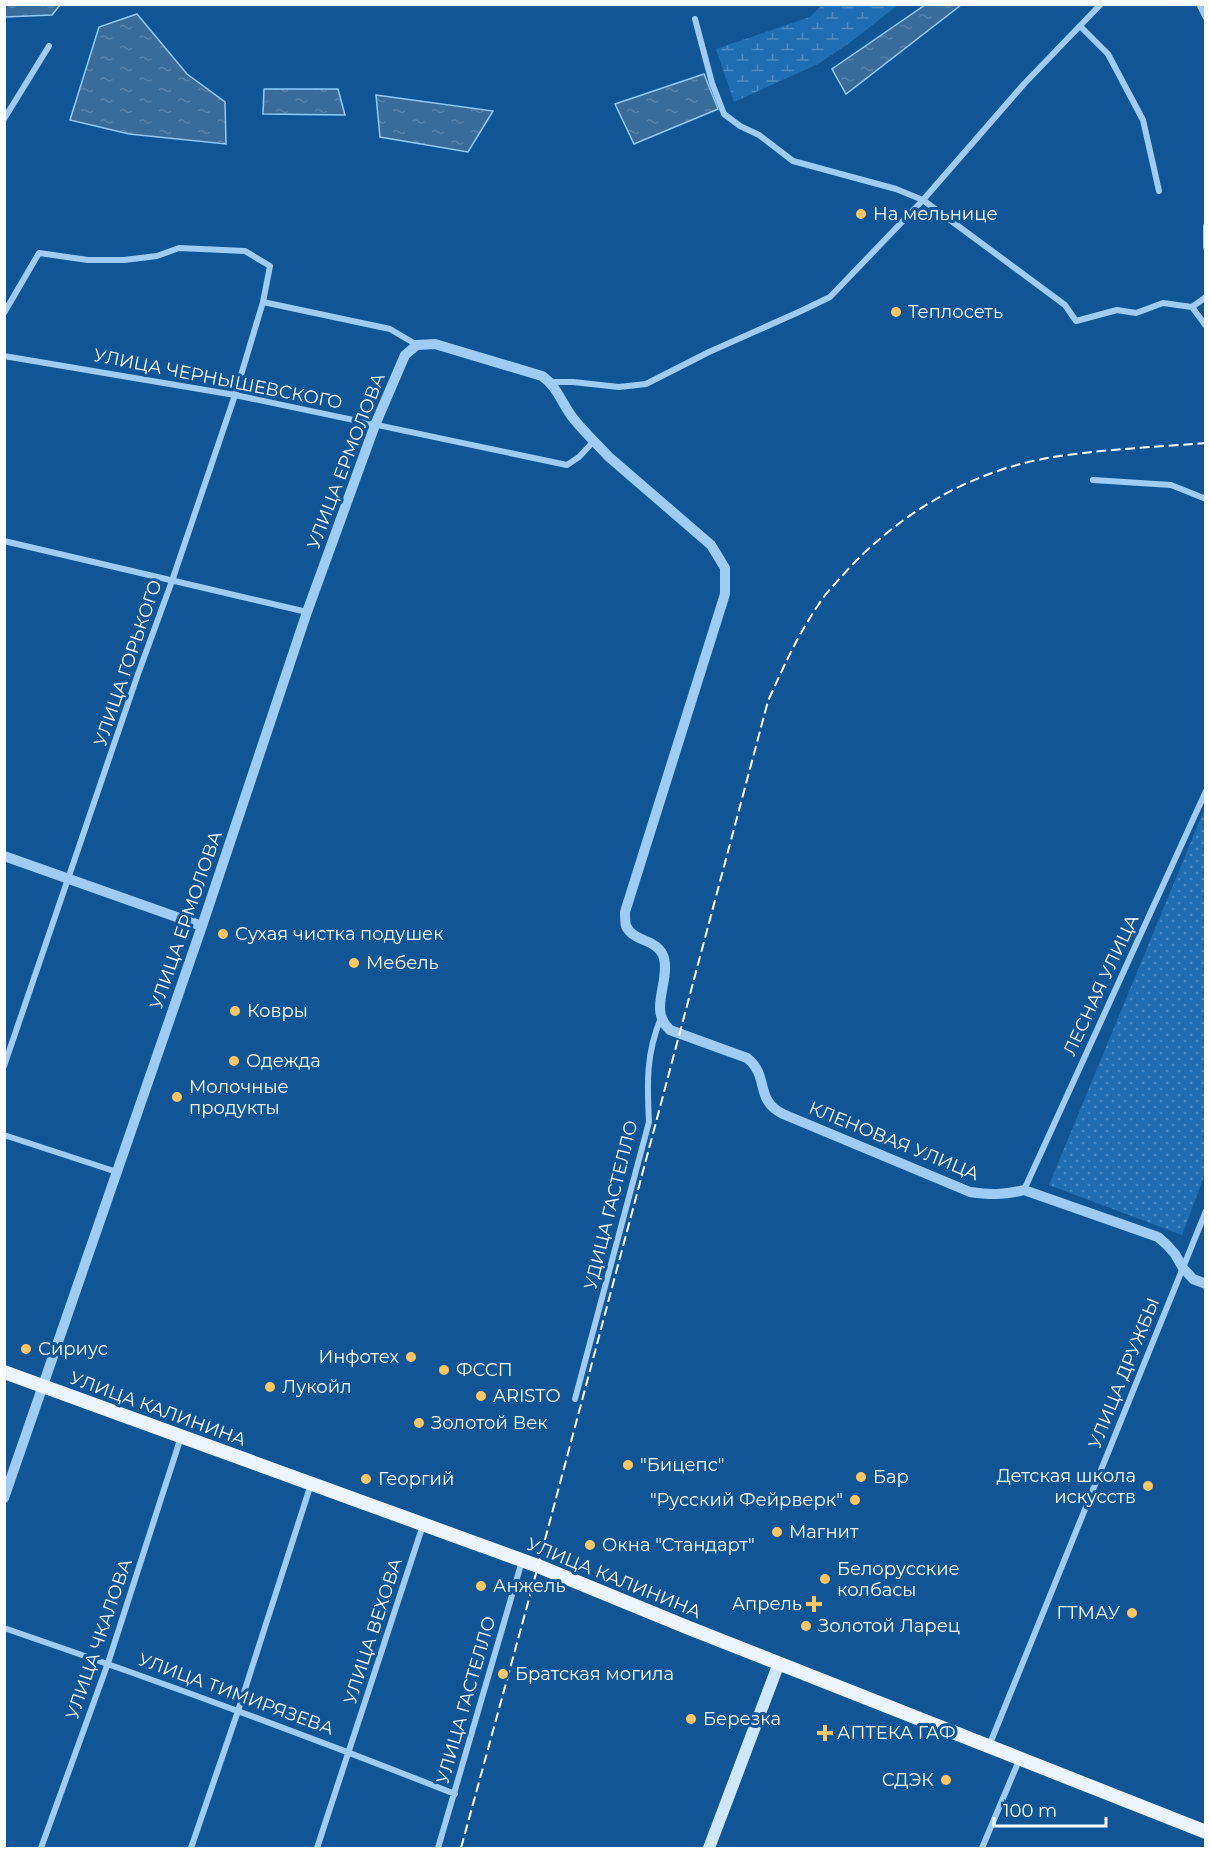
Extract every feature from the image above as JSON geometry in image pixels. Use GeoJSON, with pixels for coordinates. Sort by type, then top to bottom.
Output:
{"type":"FeatureCollection","features":[{"type":"Feature","properties":{"kind":"main road","name":"УЛИЦА КАЛИНИНА"},"geometry":{"type":"LineString","coordinates":[[4,1372],[523,1560],[1206,1832]]}},
{"type":"Feature","properties":{"kind":"main road"},"geometry":{"type":"LineString","coordinates":[[710,1848],[778,1663]]}},
{"type":"Feature","properties":{"kind":"street"},"geometry":{"type":"LineString","coordinates":[[551,382],[620,387],[646,384],[709,352],[830,297],[923,200],[1024,84],[1101,4]]}},
{"type":"Feature","properties":{"kind":"street"},"geometry":{"type":"LineString","coordinates":[[1199,4],[1206,18]]}},
{"type":"Feature","properties":{"kind":"street"},"geometry":{"type":"LineString","coordinates":[[695,19],[712,83],[724,114],[740,126],[759,135],[793,161],[896,189],[923,200],[1065,305],[1076,321],[1117,310],[1136,313],[1163,303],[1192,307],[1206,297]]}},
{"type":"Feature","properties":{"kind":"street"},"geometry":{"type":"LineString","coordinates":[[1080,26],[1108,54],[1143,120],[1159,191]]}},
{"type":"Feature","properties":{"kind":"street"},"geometry":{"type":"LineString","coordinates":[[4,119],[49,46]]}},
{"type":"Feature","properties":{"kind":"street"},"geometry":{"type":"LineString","coordinates":[[1206,226],[1206,247]]}},
{"type":"Feature","properties":{"kind":"street","name":"УЛИЦА ГОРЬКОГО"},"geometry":{"type":"LineString","coordinates":[[4,313],[39,253],[88,260],[124,260],[157,256],[178,248],[245,251],[270,266],[263,302],[235,394],[4,1066]]}},
{"type":"Feature","properties":{"kind":"street"},"geometry":{"type":"LineString","coordinates":[[263,302],[390,329],[417,345],[435,344],[542,376],[551,382],[573,418],[609,457],[711,545],[724,568],[725,594],[625,912],[626,926],[634,936],[657,946],[663,956],[665,969],[660,1001],[661,1017]]}},
{"type":"Feature","properties":{"kind":"street"},"geometry":{"type":"LineString","coordinates":[[1192,307],[1206,326]]}},
{"type":"Feature","properties":{"kind":"street","name":"УЛИЦА ЕРМОЛОВА"},"geometry":{"type":"LineString","coordinates":[[4,1498],[118,1172],[307,612],[375,425],[405,355],[417,345]]}},
{"type":"Feature","properties":{"kind":"street","name":"УЛИЦА ЧЕРНЫШЕВСКОГО"},"geometry":{"type":"LineString","coordinates":[[4,356],[235,394],[567,465],[579,457],[594,441]]}},
{"type":"Feature","properties":{"kind":"street"},"geometry":{"type":"LineString","coordinates":[[1093,480],[1171,485],[1206,499]]}},
{"type":"Feature","properties":{"kind":"street"},"geometry":{"type":"LineString","coordinates":[[4,541],[307,612]]}},
{"type":"Feature","properties":{"kind":"street","name":"ЛЕСНАЯ УЛИЦА"},"geometry":{"type":"LineString","coordinates":[[1024,1190],[1205,796]]}},
{"type":"Feature","properties":{"kind":"street"},"geometry":{"type":"LineString","coordinates":[[4,856],[202,926]]}},
{"type":"Feature","properties":{"kind":"street","name":"КЛЕНОВАЯ УЛИЦА"},"geometry":{"type":"LineString","coordinates":[[661,1017],[664,1025],[670,1030],[747,1058],[756,1065],[766,1101],[774,1110],[970,1192],[1003,1195],[1024,1190],[1158,1237],[1175,1254],[1193,1279],[1206,1284]]}},
{"type":"Feature","properties":{"kind":"street","name":"УДИЦА ГАСТЕЛЛО"},"geometry":{"type":"LineString","coordinates":[[575,1399],[649,1122],[647,1081],[652,1038],[661,1017]]}},
{"type":"Feature","properties":{"kind":"street"},"geometry":{"type":"LineString","coordinates":[[4,1135],[118,1172]]}},
{"type":"Feature","properties":{"kind":"street","name":"УЛИЦА ДРУЖБЫ"},"geometry":{"type":"LineString","coordinates":[[989,1746],[1206,1211]]}},
{"type":"Feature","properties":{"kind":"street","name":"УЛИЦА ЧКАЛОВА"},"geometry":{"type":"LineString","coordinates":[[42,1848],[108,1663],[181,1437]]}},
{"type":"Feature","properties":{"kind":"street"},"geometry":{"type":"LineString","coordinates":[[191,1848],[312,1483]]}},
{"type":"Feature","properties":{"kind":"street","name":"УЛИЦА ВЕХОВА"},"geometry":{"type":"LineString","coordinates":[[317,1848],[423,1524]]}},
{"type":"Feature","properties":{"kind":"street","name":"УЛИЦА ГАСТЕЛЛО"},"geometry":{"type":"LineString","coordinates":[[438,1848],[523,1560]]}},
{"type":"Feature","properties":{"kind":"street","name":"УЛИЦА ТИМИРЯЗЕВА"},"geometry":{"type":"LineString","coordinates":[[4,1628],[108,1663],[349,1752],[455,1794]]}},
{"type":"Feature","properties":{"kind":"street"},"geometry":{"type":"LineString","coordinates":[[982,1848],[1020,1758]]}},
{"type":"Feature","properties":{"kind":"green space"},"geometry":{"type":"Polygon","coordinates":[[[822,5],[898,5],[818,64],[734,102],[716,49],[810,17],[822,5]]]}},
{"type":"Feature","properties":{"kind":"green space"},"geometry":{"type":"Polygon","coordinates":[[[1205,808],[1205,1174],[1182,1235],[1049,1185],[1205,808]]]}},
{"type":"Feature","properties":{"kind":"water"},"geometry":{"type":"Polygon","coordinates":[[[5,4],[60,5],[52,15],[5,17],[5,4]]]}},
{"type":"Feature","properties":{"kind":"water"},"geometry":{"type":"Polygon","coordinates":[[[925,5],[961,5],[846,94],[832,69],[925,5]]]}},
{"type":"Feature","properties":{"kind":"water"},"geometry":{"type":"Polygon","coordinates":[[[137,14],[187,74],[225,102],[226,144],[129,134],[70,120],[99,27],[137,14]]]}},
{"type":"Feature","properties":{"kind":"water"},"geometry":{"type":"Polygon","coordinates":[[[704,74],[718,109],[634,144],[615,104],[704,74]]]}},
{"type":"Feature","properties":{"kind":"water"},"geometry":{"type":"Polygon","coordinates":[[[264,89],[338,89],[345,115],[263,114],[264,89]]]}},
{"type":"Feature","properties":{"kind":"water"},"geometry":{"type":"Polygon","coordinates":[[[376,95],[493,111],[468,152],[380,137],[376,95]]]}},
{"type":"Feature","properties":{"kind":"railway"},"geometry":{"type":"LineString","coordinates":[[461,1848],[768,701],[797,640],[824,597],[864,553],[914,513],[969,482],[1029,462],[1060,456],[1206,443]]}},
{"type":"Feature","properties":{"kind":"place","name":"На мельнице"},"geometry":{"type":"Point","coordinates":[861,214]}},
{"type":"Feature","properties":{"kind":"place","name":"Теплосеть"},"geometry":{"type":"Point","coordinates":[896,312]}},
{"type":"Feature","properties":{"kind":"place","name":"Сухая чистка подушек"},"geometry":{"type":"Point","coordinates":[223,934]}},
{"type":"Feature","properties":{"kind":"place","name":"Мебель"},"geometry":{"type":"Point","coordinates":[354,963]}},
{"type":"Feature","properties":{"kind":"place","name":"Ковры"},"geometry":{"type":"Point","coordinates":[235,1011]}},
{"type":"Feature","properties":{"kind":"place","name":"Одежда"},"geometry":{"type":"Point","coordinates":[234,1061]}},
{"type":"Feature","properties":{"kind":"place","name":"Молочные продукты"},"geometry":{"type":"Point","coordinates":[177,1097]}},
{"type":"Feature","properties":{"kind":"place","name":"Сириус"},"geometry":{"type":"Point","coordinates":[26,1349]}},
{"type":"Feature","properties":{"kind":"place","name":"Инфотех"},"geometry":{"type":"Point","coordinates":[411,1357]}},
{"type":"Feature","properties":{"kind":"place","name":"ФССП"},"geometry":{"type":"Point","coordinates":[444,1370]}},
{"type":"Feature","properties":{"kind":"place","name":"Лукойл"},"geometry":{"type":"Point","coordinates":[270,1387]}},
{"type":"Feature","properties":{"kind":"place","name":"ARISTO"},"geometry":{"type":"Point","coordinates":[481,1396]}},
{"type":"Feature","properties":{"kind":"place","name":"Золотой Век"},"geometry":{"type":"Point","coordinates":[419,1423]}},
{"type":"Feature","properties":{"kind":"place","name":"\"Бицепс\""},"geometry":{"type":"Point","coordinates":[628,1465]}},
{"type":"Feature","properties":{"kind":"place","name":"Бар"},"geometry":{"type":"Point","coordinates":[861,1477]}},
{"type":"Feature","properties":{"kind":"place","name":"Георгий"},"geometry":{"type":"Point","coordinates":[366,1479]}},
{"type":"Feature","properties":{"kind":"place","name":"Детская школа искусств"},"geometry":{"type":"Point","coordinates":[1148,1486]}},
{"type":"Feature","properties":{"kind":"place","name":"\"Русский Фейрверк\""},"geometry":{"type":"Point","coordinates":[855,1500]}},
{"type":"Feature","properties":{"kind":"place","name":"Магнит"},"geometry":{"type":"Point","coordinates":[777,1532]}},
{"type":"Feature","properties":{"kind":"place","name":"Окна \"Стандарт\""},"geometry":{"type":"Point","coordinates":[590,1545]}},
{"type":"Feature","properties":{"kind":"place","name":"Белорусские колбасы"},"geometry":{"type":"Point","coordinates":[825,1579]}},
{"type":"Feature","properties":{"kind":"place","name":"Анжель"},"geometry":{"type":"Point","coordinates":[481,1586]}},
{"type":"Feature","properties":{"kind":"place","name":"Апрель"},"geometry":{"type":"Point","coordinates":[814,1604]}},
{"type":"Feature","properties":{"kind":"place","name":"ГТМАУ"},"geometry":{"type":"Point","coordinates":[1132,1613]}},
{"type":"Feature","properties":{"kind":"place","name":"Золотой Ларец"},"geometry":{"type":"Point","coordinates":[806,1626]}},
{"type":"Feature","properties":{"kind":"place","name":"Братская могила"},"geometry":{"type":"Point","coordinates":[503,1674]}},
{"type":"Feature","properties":{"kind":"place","name":"Березка"},"geometry":{"type":"Point","coordinates":[691,1719]}},
{"type":"Feature","properties":{"kind":"place","name":"АПТЕКА ГАФ"},"geometry":{"type":"Point","coordinates":[825,1733]}},
{"type":"Feature","properties":{"kind":"place","name":"СДЭК"},"geometry":{"type":"Point","coordinates":[946,1780]}}]}
